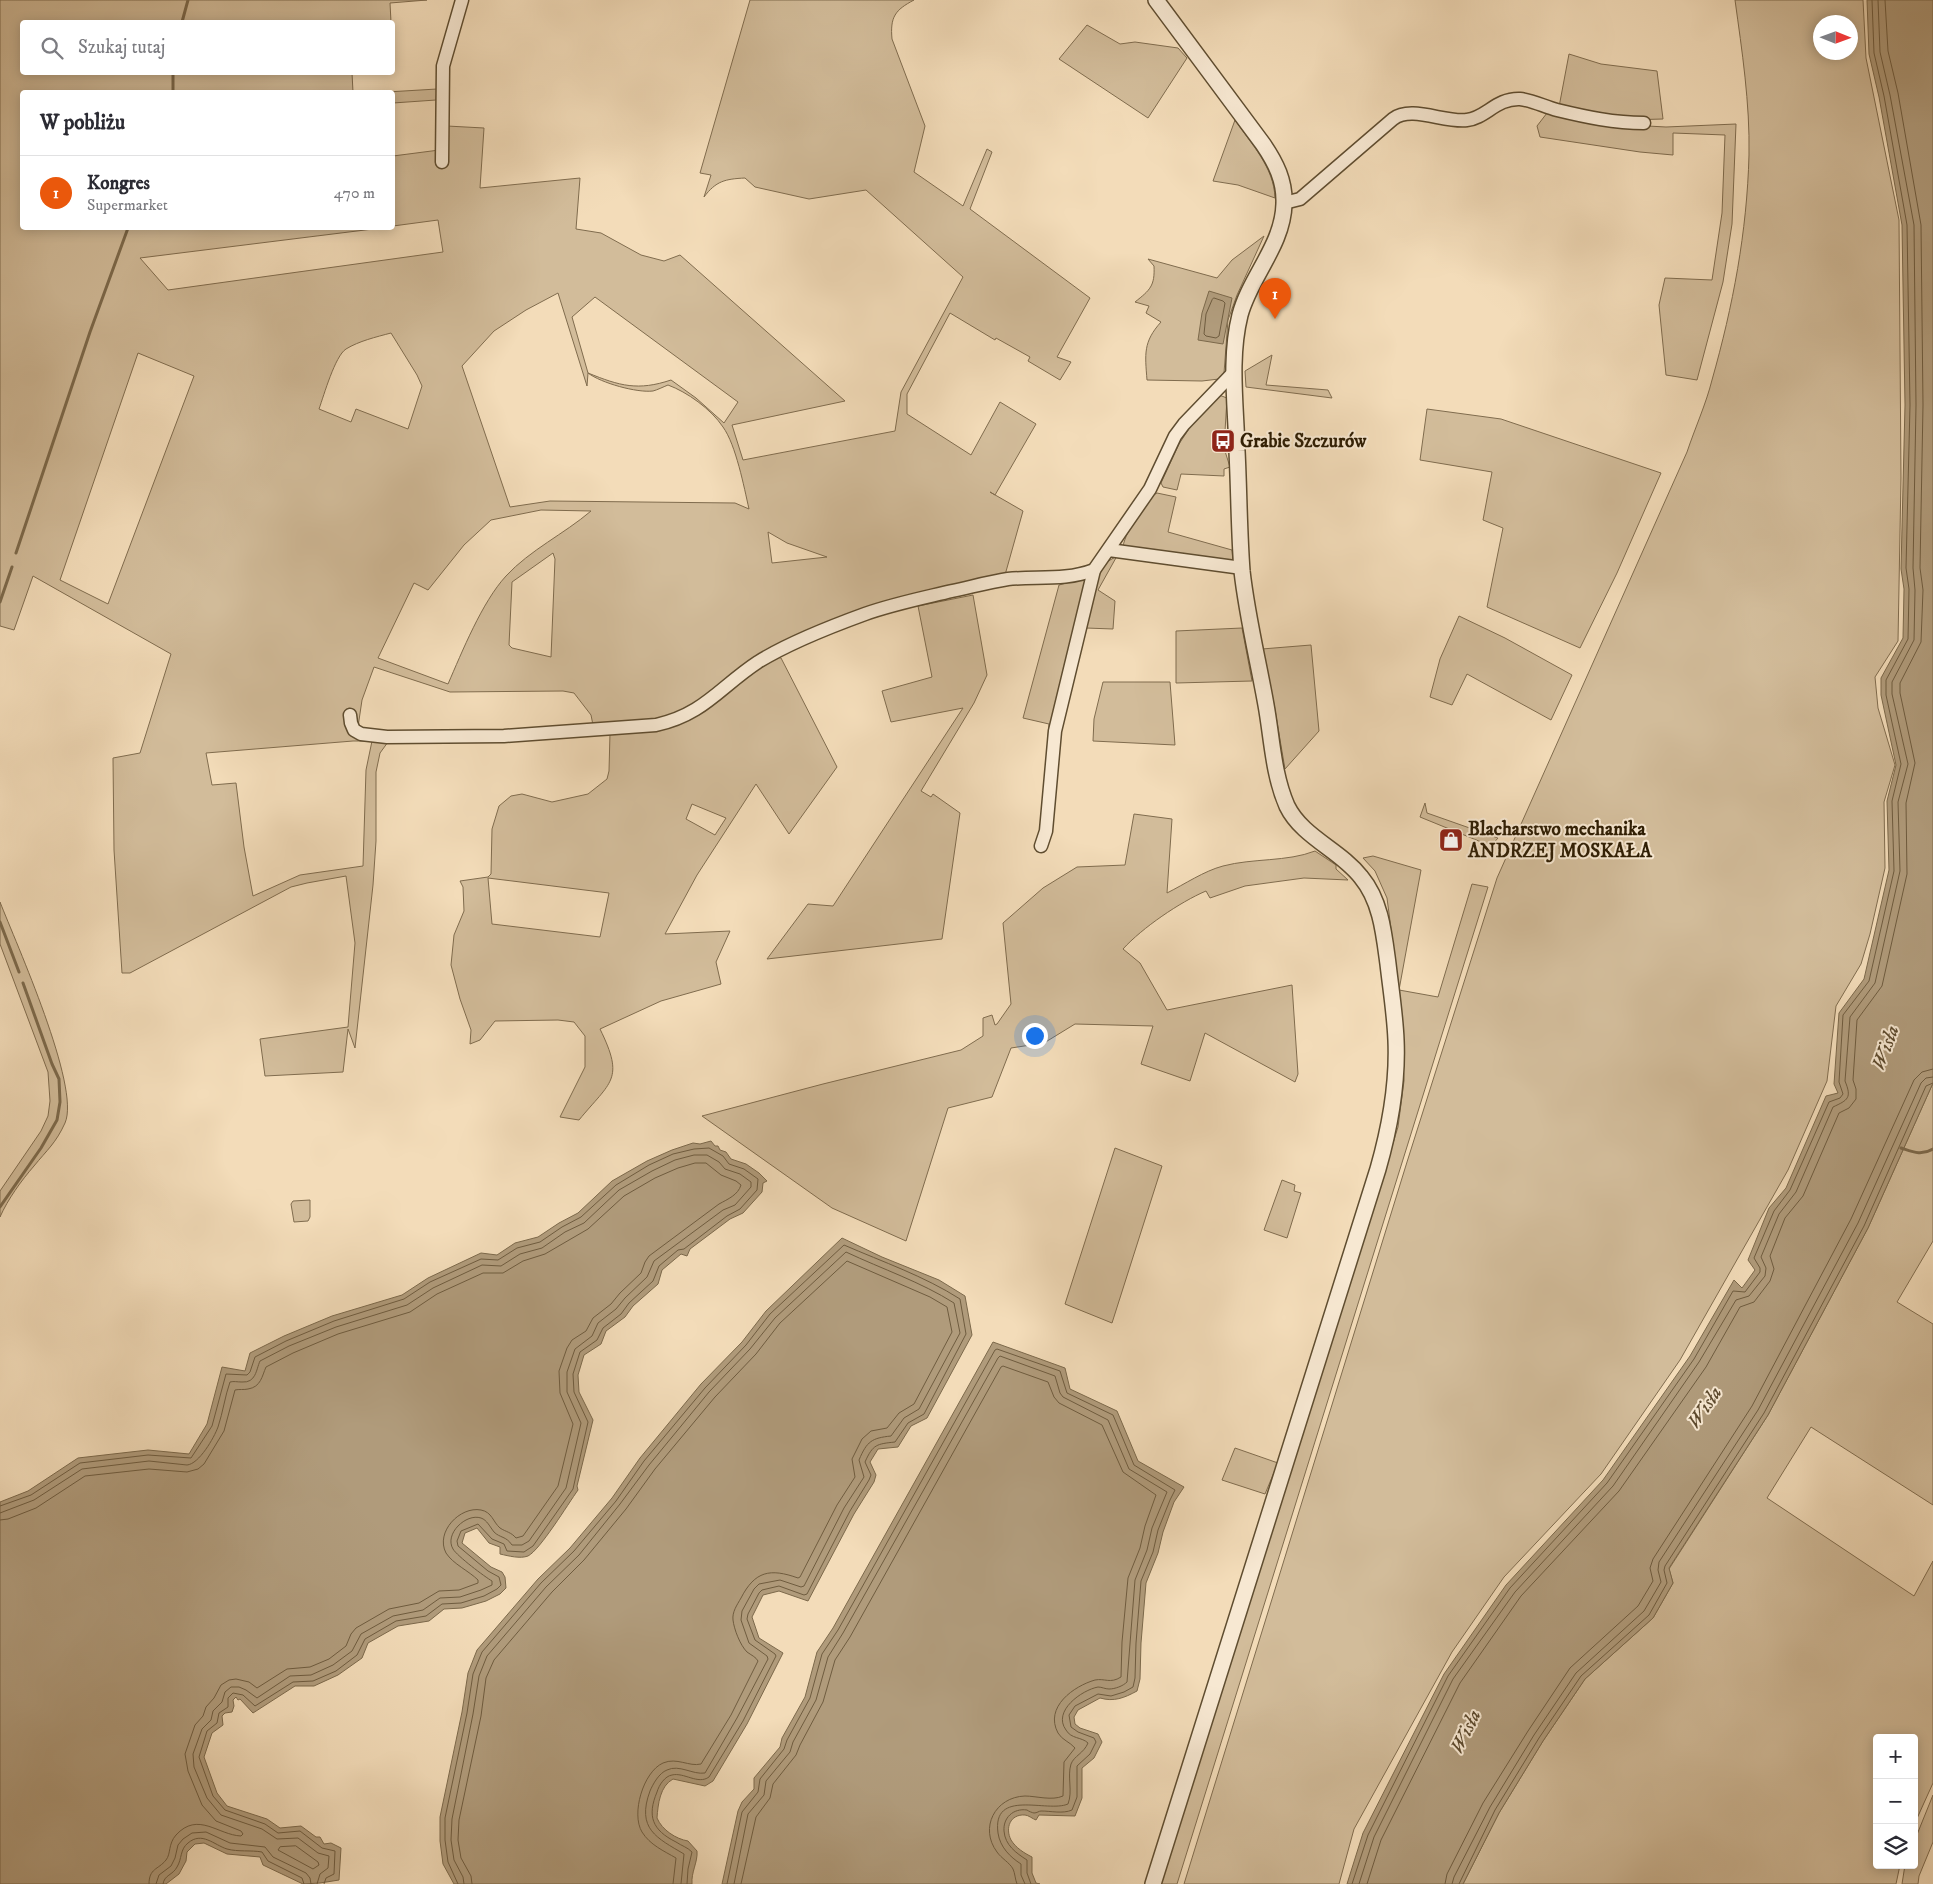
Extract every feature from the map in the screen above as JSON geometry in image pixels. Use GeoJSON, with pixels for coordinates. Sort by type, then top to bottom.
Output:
{"type":"FeatureCollection","features":[{"type":"Feature","properties":{"kind":"street"},"geometry":{"type":"LineString","coordinates":[[442,162],[443,66],[462,0]]}},
{"type":"Feature","properties":{"kind":"street"},"geometry":{"type":"LineString","coordinates":[[1153,1884],[1378,1169],[1390,1124],[1396,1074],[1395,1025],[1386,946],[1380,914],[1372,895],[1360,876],[1349,864],[1296,820],[1283,796],[1276,767],[1242,568],[1234,372],[1235,342],[1240,314],[1252,284],[1278,234],[1282,220],[1284,203],[1281,177],[1273,159],[1242,114],[1156,0]]}},
{"type":"Feature","properties":{"kind":"street"},"geometry":{"type":"LineString","coordinates":[[1284,203],[1300,199],[1393,119],[1404,113],[1446,120],[1469,120],[1505,101],[1521,99],[1588,118],[1644,123]]}},
{"type":"Feature","properties":{"kind":"street"},"geometry":{"type":"LineString","coordinates":[[1041,846],[1046,831],[1055,731],[1094,570],[1150,489],[1175,436],[1184,424],[1234,372]]}},
{"type":"Feature","properties":{"kind":"street"},"geometry":{"type":"LineString","coordinates":[[1109,550],[1242,568]]}},
{"type":"Feature","properties":{"kind":"street"},"geometry":{"type":"LineString","coordinates":[[350,716],[350,723],[354,730],[361,734],[386,737],[504,736],[656,725],[680,719],[691,713],[764,658],[865,614],[913,600],[999,581],[1020,578],[1064,578],[1080,576],[1094,570]]}},
{"type":"Feature","properties":{"kind":"shaded area"},"geometry":{"type":"Polygon","coordinates":[[[0,0],[427,0],[390,3],[391,20],[20,20],[20,75],[352,75],[353,90],[20,90],[20,230],[365,230],[140,258],[168,290],[443,252],[438,220],[395,226],[395,156],[447,149],[447,126],[484,128],[480,188],[580,178],[576,229],[601,233],[641,255],[664,261],[680,255],[845,401],[732,425],[743,460],[895,431],[901,392],[963,277],[866,190],[809,199],[755,187],[745,178],[721,182],[713,187],[704,197],[711,175],[700,173],[750,0],[914,0],[902,7],[895,15],[892,25],[892,39],[925,126],[914,172],[963,206],[987,149],[992,152],[970,209],[1090,298],[1057,357],[1071,362],[1060,380],[1028,361],[1030,357],[996,338],[995,340],[950,313],[907,394],[907,414],[971,455],[1000,402],[1036,424],[995,495],[1023,511],[1005,575],[904,597],[720,684],[686,710],[669,719],[593,725],[591,715],[574,693],[563,691],[450,692],[374,667],[362,700],[358,727],[388,742],[380,753],[376,772],[376,841],[373,885],[355,1048],[348,1029],[343,1072],[265,1076],[260,1039],[348,1027],[355,943],[346,876],[291,887],[130,973],[122,973],[114,850],[113,758],[140,753],[171,654],[33,576],[14,630],[0,626],[0,0]],[[558,293],[526,310],[494,331],[462,366],[510,507],[550,501],[735,503],[749,509],[732,444],[718,420],[705,408],[691,397],[668,385],[653,391],[646,391],[610,384],[588,373],[587,386],[558,293]],[[595,297],[572,317],[588,373],[629,386],[649,385],[671,380],[696,398],[724,423],[738,402],[595,297]],[[391,333],[356,344],[342,353],[330,376],[319,409],[351,422],[356,409],[408,429],[422,386],[391,333]],[[138,353],[60,580],[108,604],[194,376],[138,353]],[[541,510],[491,520],[464,545],[428,590],[414,583],[378,658],[448,684],[481,613],[506,576],[536,550],[591,511],[541,510]],[[768,532],[772,563],[827,557],[787,543],[768,532]],[[553,553],[512,582],[509,645],[512,648],[551,657],[555,559],[553,553]],[[372,741],[206,753],[212,785],[236,783],[244,847],[253,896],[300,875],[363,866],[366,770],[372,741]]]}},
{"type":"Feature","properties":{"kind":"shaded area"},"geometry":{"type":"Polygon","coordinates":[[[1735,0],[1863,0],[1866,58],[1899,220],[1901,478],[1898,641],[1875,677],[1878,708],[1895,765],[1884,802],[1885,868],[1861,964],[1836,1006],[1827,1081],[1788,1170],[1680,1360],[1601,1474],[1504,1577],[1452,1652],[1354,1829],[1339,1884],[1184,1884],[1407,1162],[1497,878],[1687,452],[1710,389],[1732,297],[1742,241],[1749,155],[1745,77],[1735,0]]]}},
{"type":"Feature","properties":{"kind":"shaded area"},"geometry":{"type":"Polygon","coordinates":[[[1087,25],[1120,44],[1135,42],[1178,48],[1187,58],[1148,118],[1059,59],[1087,25]]]}},
{"type":"Feature","properties":{"kind":"shaded area"},"geometry":{"type":"Polygon","coordinates":[[[1569,54],[1601,64],[1657,71],[1663,119],[1626,120],[1559,107],[1569,54]]]}},
{"type":"Feature","properties":{"kind":"shaded area"},"geometry":{"type":"Polygon","coordinates":[[[437,89],[436,100],[395,103],[395,92],[437,89]]]}},
{"type":"Feature","properties":{"kind":"shaded area"},"geometry":{"type":"Polygon","coordinates":[[[1547,113],[1611,124],[1666,127],[1736,124],[1732,224],[1723,282],[1697,380],[1666,375],[1659,305],[1665,278],[1712,280],[1722,213],[1725,135],[1673,133],[1673,155],[1640,152],[1540,137],[1537,126],[1547,113]]]}},
{"type":"Feature","properties":{"kind":"shaded area"},"geometry":{"type":"Polygon","coordinates":[[[1235,120],[1261,156],[1271,176],[1275,198],[1238,185],[1213,181],[1235,120]]]}},
{"type":"Feature","properties":{"kind":"shaded area"},"geometry":{"type":"Polygon","coordinates":[[[1264,236],[1237,295],[1228,320],[1224,373],[1219,379],[1202,381],[1147,380],[1146,349],[1151,336],[1161,322],[1146,313],[1149,306],[1135,302],[1148,291],[1154,278],[1154,266],[1148,259],[1217,278],[1232,260],[1264,236]]]}},
{"type":"Feature","properties":{"kind":"shaded area"},"geometry":{"type":"Polygon","coordinates":[[[1272,355],[1266,385],[1328,390],[1332,398],[1246,387],[1245,371],[1272,355]]]}},
{"type":"Feature","properties":{"kind":"shaded area"},"geometry":{"type":"Polygon","coordinates":[[[1219,395],[1227,398],[1224,448],[1230,467],[1224,469],[1224,476],[1181,474],[1177,490],[1163,487],[1161,483],[1179,444],[1198,415],[1219,395]]]}},
{"type":"Feature","properties":{"kind":"shaded area"},"geometry":{"type":"Polygon","coordinates":[[[1427,409],[1501,419],[1661,473],[1617,573],[1580,648],[1487,607],[1503,528],[1483,520],[1492,472],[1420,460],[1427,409]]]}},
{"type":"Feature","properties":{"kind":"shaded area"},"geometry":{"type":"Polygon","coordinates":[[[1157,493],[1176,497],[1168,532],[1232,550],[1233,562],[1123,546],[1136,516],[1152,496],[1157,493]]]}},
{"type":"Feature","properties":{"kind":"shaded area"},"geometry":{"type":"Polygon","coordinates":[[[1117,556],[1098,590],[1115,601],[1113,629],[1086,628],[1096,578],[1105,563],[1117,556]]]}},
{"type":"Feature","properties":{"kind":"shaded area"},"geometry":{"type":"Polygon","coordinates":[[[1081,579],[1085,581],[1046,766],[1049,724],[1023,718],[1059,585],[1081,579]]]}},
{"type":"Feature","properties":{"kind":"shaded area"},"geometry":{"type":"Polygon","coordinates":[[[973,595],[987,675],[974,703],[921,791],[931,797],[933,794],[960,813],[942,939],[767,959],[808,904],[833,906],[963,708],[891,722],[882,691],[932,677],[918,606],[973,595]]]}},
{"type":"Feature","properties":{"kind":"shaded area"},"geometry":{"type":"Polygon","coordinates":[[[1459,616],[1505,638],[1572,675],[1551,720],[1467,674],[1452,705],[1430,697],[1440,659],[1459,616]]]}},
{"type":"Feature","properties":{"kind":"shaded area"},"geometry":{"type":"Polygon","coordinates":[[[1242,628],[1252,681],[1176,683],[1176,631],[1242,628]]]}},
{"type":"Feature","properties":{"kind":"shaded area"},"geometry":{"type":"Polygon","coordinates":[[[1311,645],[1319,731],[1285,769],[1262,649],[1311,645]]]}},
{"type":"Feature","properties":{"kind":"shaded area"},"geometry":{"type":"Polygon","coordinates":[[[774,656],[781,658],[837,767],[789,834],[756,784],[697,875],[665,934],[730,931],[716,962],[721,984],[661,1001],[600,1029],[612,1059],[613,1070],[611,1079],[606,1088],[579,1120],[560,1117],[585,1067],[585,1036],[574,1022],[558,1020],[495,1021],[480,1040],[470,1044],[471,1030],[451,965],[454,935],[464,911],[463,887],[460,881],[488,877],[491,874],[492,829],[499,806],[511,796],[522,794],[552,802],[588,794],[607,779],[610,733],[649,732],[774,656]],[[692,804],[686,819],[715,835],[726,818],[692,804]],[[488,878],[492,924],[600,937],[609,893],[488,878]]]}},
{"type":"Feature","properties":{"kind":"shaded area"},"geometry":{"type":"Polygon","coordinates":[[[1103,682],[1170,682],[1175,745],[1093,741],[1094,719],[1103,682]]]}},
{"type":"Feature","properties":{"kind":"shaded area"},"geometry":{"type":"Polygon","coordinates":[[[1425,803],[1427,813],[1498,838],[1491,846],[1420,817],[1425,803]]]}},
{"type":"Feature","properties":{"kind":"shaded area"},"geometry":{"type":"Polygon","coordinates":[[[1134,814],[1172,819],[1167,893],[1202,874],[1223,866],[1293,857],[1315,851],[1336,865],[1336,869],[1348,880],[1304,878],[1245,886],[1210,898],[1206,891],[1162,916],[1123,949],[1140,963],[1167,1010],[1292,985],[1298,1074],[1295,1082],[1205,1033],[1190,1081],[1141,1064],[1153,1026],[1075,1024],[1044,1043],[1011,1048],[992,1097],[948,1108],[906,1241],[832,1208],[702,1116],[961,1050],[983,1036],[983,1018],[992,1015],[995,1025],[997,1024],[1011,1004],[1003,923],[1043,888],[1077,867],[1125,865],[1134,814]]]}},
{"type":"Feature","properties":{"kind":"shaded area"},"geometry":{"type":"Polygon","coordinates":[[[1373,856],[1421,870],[1399,990],[1387,898],[1375,871],[1363,858],[1373,856]]]}},
{"type":"Feature","properties":{"kind":"shaded area"},"geometry":{"type":"Polygon","coordinates":[[[1472,884],[1488,887],[1177,1884],[1160,1884],[1398,1127],[1404,1081],[1399,990],[1438,997],[1472,884]]]}},
{"type":"Feature","properties":{"kind":"shaded area"},"geometry":{"type":"Polygon","coordinates":[[[0,902],[32,980],[56,1048],[64,1079],[67,1105],[65,1123],[58,1136],[20,1184],[0,1217],[0,1191],[41,1131],[48,1116],[50,1101],[48,1072],[0,944],[0,902]]]}},
{"type":"Feature","properties":{"kind":"shaded area"},"geometry":{"type":"Polygon","coordinates":[[[1933,1083],[1933,1241],[1897,1302],[1933,1324],[1933,1505],[1811,1427],[1767,1498],[1914,1596],[1933,1561],[1933,1783],[1918,1816],[1918,1734],[1873,1734],[1873,1869],[1899,1869],[1896,1884],[1463,1884],[1499,1813],[1543,1741],[1585,1679],[1653,1618],[1673,1583],[1669,1569],[1768,1415],[1868,1228],[1933,1083]]]}},
{"type":"Feature","properties":{"kind":"shaded area"},"geometry":{"type":"Polygon","coordinates":[[[1115,1148],[1162,1166],[1112,1323],[1065,1304],[1115,1148]]]}},
{"type":"Feature","properties":{"kind":"shaded area"},"geometry":{"type":"Polygon","coordinates":[[[1282,1180],[1295,1185],[1294,1191],[1301,1193],[1287,1238],[1264,1230],[1282,1180]]]}},
{"type":"Feature","properties":{"kind":"shaded area"},"geometry":{"type":"Polygon","coordinates":[[[310,1200],[310,1217],[308,1221],[294,1222],[291,1204],[293,1201],[310,1200]]]}},
{"type":"Feature","properties":{"kind":"shaded area"},"geometry":{"type":"Polygon","coordinates":[[[1235,1448],[1278,1463],[1265,1494],[1222,1480],[1235,1448]]]}},
{"type":"Feature","properties":{"kind":"shaded area"},"geometry":{"type":"Polygon","coordinates":[[[1933,1795],[1933,1842],[1919,1876],[1918,1884],[1902,1884],[1904,1869],[1918,1869],[1918,1832],[1933,1795]]]}},
{"type":"Feature","properties":{"kind":"water","name":"Wisła"},"geometry":{"type":"Polygon","coordinates":[[[1867,0],[1933,0],[1933,1083],[1868,1228],[1768,1415],[1669,1568],[1673,1583],[1653,1618],[1585,1679],[1543,1741],[1499,1813],[1463,1884],[1347,1884],[1363,1833],[1444,1674],[1506,1585],[1603,1480],[1690,1356],[1734,1280],[1742,1288],[1755,1270],[1748,1260],[1769,1208],[1786,1188],[1826,1096],[1838,1093],[1834,1084],[1839,1013],[1864,979],[1889,870],[1887,801],[1896,765],[1881,695],[1881,678],[1903,638],[1904,589],[1901,569],[1905,405],[1902,225],[1879,97],[1869,54],[1867,0]]]}},
{"type":"Feature","properties":{"kind":"water"},"geometry":{"type":"Polygon","coordinates":[[[1209,291],[1232,298],[1223,344],[1198,340],[1202,313],[1209,291]]]}},
{"type":"Feature","properties":{"kind":"water"},"geometry":{"type":"Polygon","coordinates":[[[711,1141],[720,1150],[726,1152],[731,1159],[746,1164],[767,1181],[763,1183],[762,1192],[743,1213],[730,1219],[690,1249],[687,1256],[681,1254],[662,1270],[658,1284],[633,1306],[625,1317],[606,1331],[601,1344],[584,1355],[578,1375],[579,1392],[593,1420],[577,1486],[578,1490],[554,1526],[533,1552],[528,1556],[522,1557],[500,1554],[500,1547],[489,1543],[477,1528],[465,1533],[462,1543],[491,1567],[502,1572],[505,1577],[506,1588],[500,1594],[486,1601],[462,1608],[444,1609],[429,1621],[398,1626],[368,1643],[362,1658],[338,1675],[314,1686],[295,1686],[253,1713],[236,1697],[233,1700],[232,1712],[225,1713],[222,1716],[223,1725],[212,1733],[204,1757],[217,1793],[227,1806],[267,1819],[280,1828],[301,1826],[316,1837],[320,1837],[324,1844],[331,1843],[341,1848],[339,1880],[303,1884],[263,1865],[260,1857],[227,1854],[204,1843],[195,1844],[187,1852],[186,1861],[179,1874],[166,1884],[0,1884],[0,1502],[28,1491],[78,1458],[148,1450],[189,1454],[207,1424],[222,1367],[245,1371],[250,1353],[284,1336],[332,1316],[402,1295],[428,1278],[481,1253],[497,1255],[515,1243],[538,1237],[578,1213],[612,1181],[647,1161],[693,1143],[700,1144],[711,1141]]]}},
{"type":"Feature","properties":{"kind":"water"},"geometry":{"type":"Polygon","coordinates":[[[842,1238],[882,1257],[939,1280],[965,1296],[972,1335],[927,1418],[911,1426],[898,1447],[878,1449],[870,1462],[876,1475],[874,1482],[854,1514],[808,1601],[779,1591],[763,1595],[752,1617],[759,1638],[783,1653],[747,1724],[713,1781],[705,1786],[673,1779],[662,1791],[657,1813],[659,1822],[670,1833],[688,1841],[697,1851],[692,1884],[454,1884],[443,1864],[440,1841],[440,1817],[462,1712],[468,1673],[477,1650],[538,1579],[570,1548],[612,1498],[640,1458],[701,1384],[742,1342],[766,1311],[842,1238]]]}},
{"type":"Feature","properties":{"kind":"water"},"geometry":{"type":"Polygon","coordinates":[[[993,1342],[1065,1368],[1070,1389],[1117,1411],[1138,1461],[1184,1487],[1174,1502],[1163,1532],[1158,1553],[1146,1583],[1140,1679],[1137,1691],[1119,1699],[1100,1698],[1078,1710],[1074,1717],[1075,1724],[1080,1728],[1098,1734],[1102,1742],[1094,1758],[1082,1768],[1082,1798],[1075,1816],[1039,1815],[1036,1820],[1026,1815],[1020,1815],[1012,1819],[1009,1827],[1011,1840],[1020,1850],[1032,1857],[1032,1873],[1036,1883],[1040,1884],[722,1884],[738,1811],[742,1802],[754,1789],[754,1778],[780,1747],[782,1738],[805,1697],[817,1652],[833,1628],[993,1342]]]}},
{"type":"Feature","properties":{"kind":"waterway"},"geometry":{"type":"LineString","coordinates":[[183,20],[188,0]]}},
{"type":"Feature","properties":{"kind":"waterway"},"geometry":{"type":"LineString","coordinates":[[173,75],[173,90]]}},
{"type":"Feature","properties":{"kind":"waterway"},"geometry":{"type":"LineString","coordinates":[[16,553],[90,332],[127,230]]}},
{"type":"Feature","properties":{"kind":"waterway"},"geometry":{"type":"LineString","coordinates":[[0,602],[12,567]]}},
{"type":"Feature","properties":{"kind":"waterway"},"geometry":{"type":"LineString","coordinates":[[0,922],[19,972]]}},
{"type":"Feature","properties":{"kind":"waterway"},"geometry":{"type":"LineString","coordinates":[[0,1207],[41,1148],[57,1120],[60,1102],[59,1079],[23,983]]}},
{"type":"Feature","properties":{"kind":"waterway"},"geometry":{"type":"LineString","coordinates":[[1901,1148],[1921,1153],[1933,1149]]}},
{"type":"Feature","properties":{"kind":"place","name":"Kongres"},"geometry":{"type":"Point","coordinates":[1275,319]}},
{"type":"Feature","properties":{"kind":"place","name":"Grabie Szczurów"},"geometry":{"type":"Point","coordinates":[1223,441]}},
{"type":"Feature","properties":{"kind":"place","name":"Blacharstwo mechanika ANDRZEJ MOSKAŁA"},"geometry":{"type":"Point","coordinates":[1451,840]}}]}
